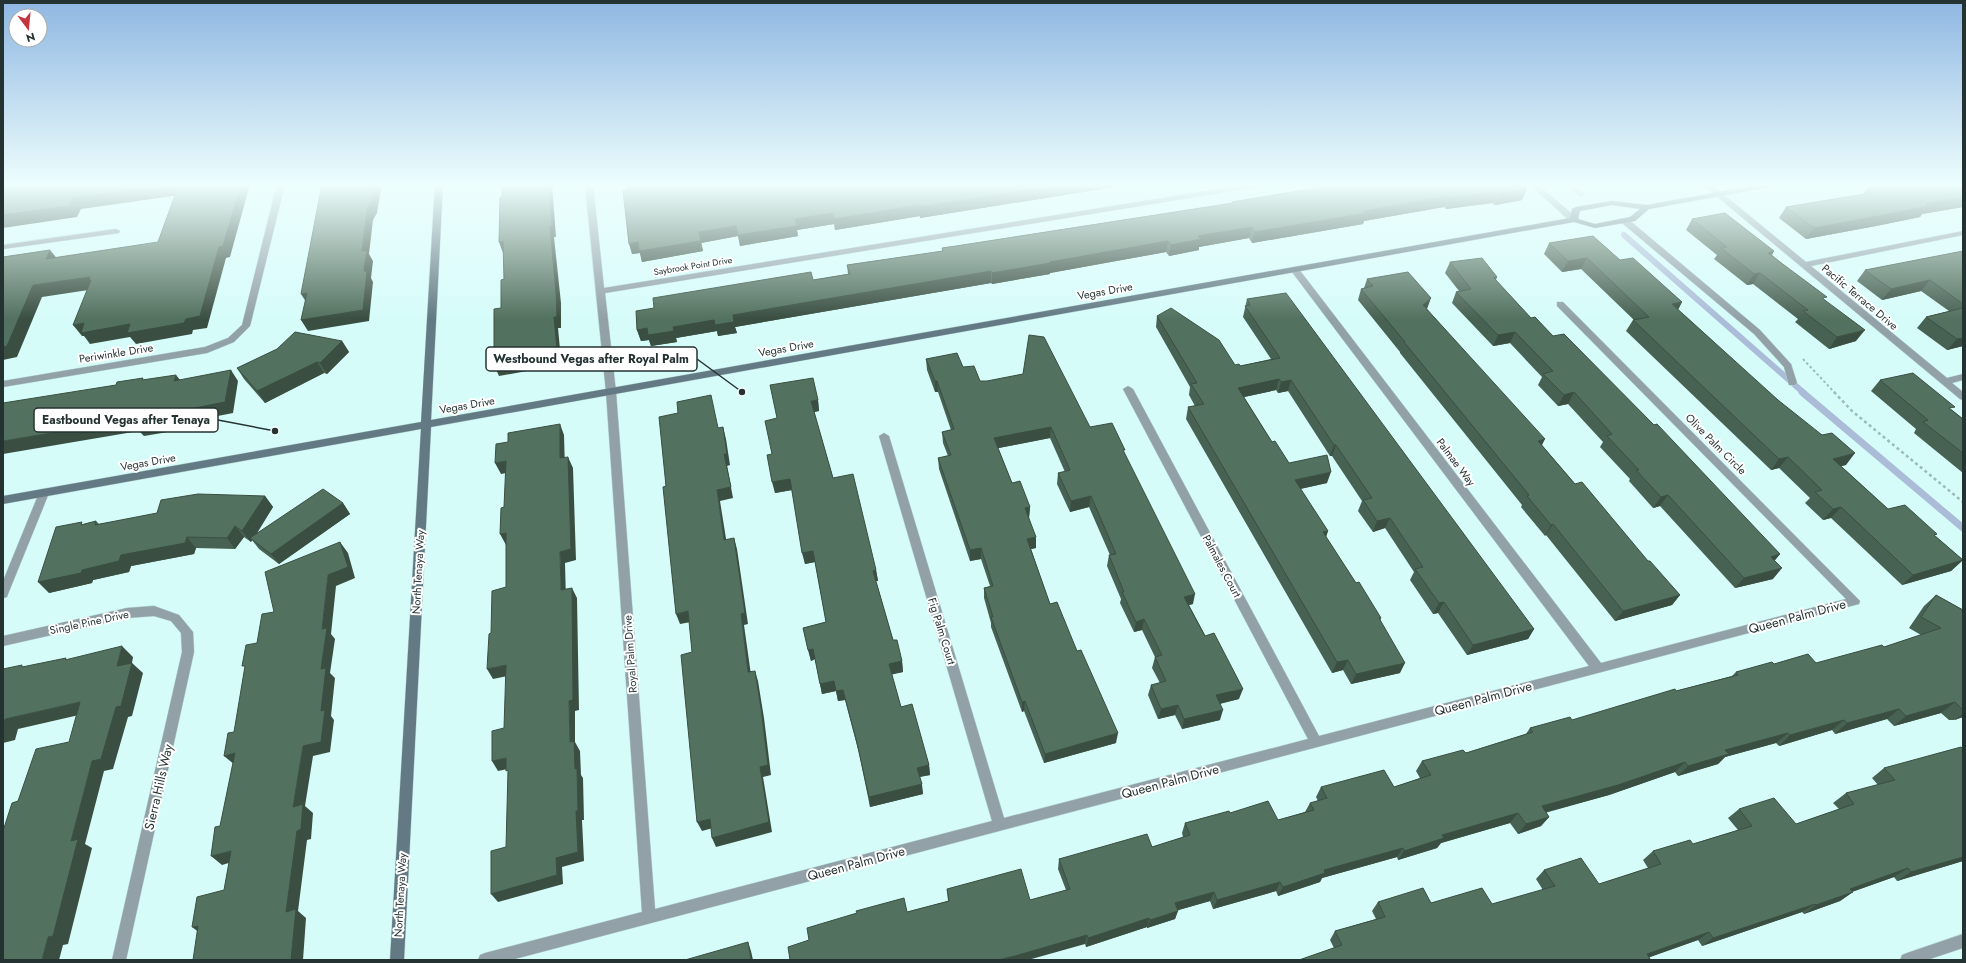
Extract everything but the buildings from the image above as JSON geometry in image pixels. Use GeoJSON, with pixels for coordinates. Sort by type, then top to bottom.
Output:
{"type":"FeatureCollection","features":[{"type":"Feature","properties":{"kind":"main road","name":"North Tenaya Way"},"geometry":{"type":"LineString","coordinates":[[397,960],[437,229]]}},
{"type":"Feature","properties":{"kind":"main road","name":"Vegas Drive"},"geometry":{"type":"LineString","coordinates":[[3,500],[1524,229]]}},
{"type":"Feature","properties":{"kind":"street","name":"Periwinkle Drive"},"geometry":{"type":"LineString","coordinates":[[3,384],[207,350],[231,340],[246,326],[270,229]]}},
{"type":"Feature","properties":{"kind":"street","name":"Royal Palm Drive"},"geometry":{"type":"LineString","coordinates":[[594,229],[611,392],[649,917]]}},
{"type":"Feature","properties":{"kind":"street","name":"Saybrook Point Drive"},"geometry":{"type":"LineString","coordinates":[[600,291],[985,229]]}},
{"type":"Feature","properties":{"kind":"street"},"geometry":{"type":"LineString","coordinates":[[1634,229],[1697,283],[1758,332],[1788,366],[1792,383]]}},
{"type":"Feature","properties":{"kind":"street","name":"Pacific Terrace Drive"},"geometry":{"type":"LineString","coordinates":[[1761,229],[1963,397]]}},
{"type":"Feature","properties":{"kind":"street"},"geometry":{"type":"LineString","coordinates":[[3,247],[116,231]]}},
{"type":"Feature","properties":{"kind":"street"},"geometry":{"type":"LineString","coordinates":[[1805,265],[1963,233]]}},
{"type":"Feature","properties":{"kind":"street","name":"Palmae Way"},"geometry":{"type":"LineString","coordinates":[[1295,270],[1598,668]]}},
{"type":"Feature","properties":{"kind":"street","name":"Olive Palm Circle"},"geometry":{"type":"LineString","coordinates":[[1560,304],[1855,601]]}},
{"type":"Feature","properties":{"kind":"street"},"geometry":{"type":"LineString","coordinates":[[1945,382],[1963,378]]}},
{"type":"Feature","properties":{"kind":"street","name":"Palmales Court"},"geometry":{"type":"LineString","coordinates":[[1128,389],[1316,742]]}},
{"type":"Feature","properties":{"kind":"street","name":"Fig Palm Court"},"geometry":{"type":"LineString","coordinates":[[884,436],[1000,825]]}},
{"type":"Feature","properties":{"kind":"street"},"geometry":{"type":"LineString","coordinates":[[3,594],[44,493]]}},
{"type":"Feature","properties":{"kind":"street","name":"Queen Palm Drive"},"geometry":{"type":"LineString","coordinates":[[485,960],[1855,601]]}},
{"type":"Feature","properties":{"kind":"street","name":"Single Pine Drive"},"geometry":{"type":"LineString","coordinates":[[3,641],[127,613],[154,611],[175,618]]}},
{"type":"Feature","properties":{"kind":"street","name":"Sierra Hills Way"},"geometry":{"type":"LineString","coordinates":[[119,960],[188,652],[187,632],[175,618]]}},
{"type":"Feature","properties":{"kind":"street"},"geometry":{"type":"LineString","coordinates":[[1907,960],[1963,940]]}},
{"type":"Feature","properties":{"kind":"waterway"},"geometry":{"type":"LineString","coordinates":[[1624,235],[1804,393]]}},
{"type":"Feature","properties":{"kind":"waterway"},"geometry":{"type":"LineString","coordinates":[[1802,392],[1963,528]]}},
{"type":"Feature","properties":{"kind":"place","name":"Westbound Vegas after Royal Palm"},"geometry":{"type":"Point","coordinates":[742,392]}},
{"type":"Feature","properties":{"kind":"place","name":"Eastbound Vegas after Tenaya"},"geometry":{"type":"Point","coordinates":[275,431]}}]}
